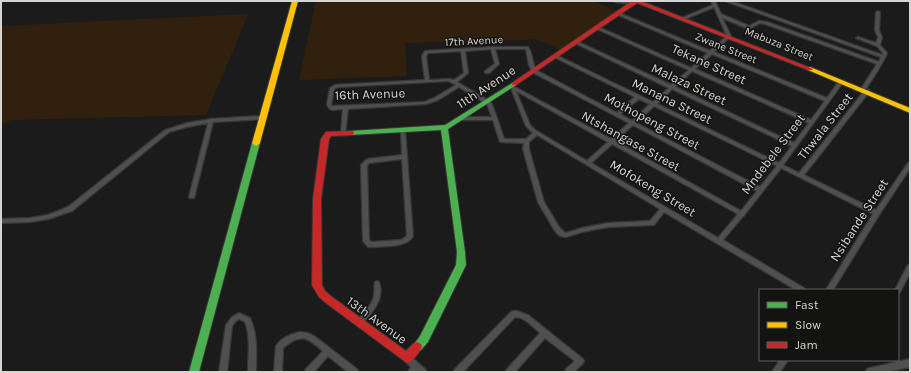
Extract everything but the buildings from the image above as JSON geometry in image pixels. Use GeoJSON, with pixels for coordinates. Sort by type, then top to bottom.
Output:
{"type":"FeatureCollection","features":[{"type":"Feature","properties":{"kind":"main road"},"geometry":{"type":"LineString","coordinates":[[194,372],[294,1]]}},
{"type":"Feature","properties":{"kind":"main road","name":"11th Avenue"},"geometry":{"type":"LineString","coordinates":[[327,136],[331,134],[343,133],[444,128],[511,87],[575,42],[636,2]]}},
{"type":"Feature","properties":{"kind":"main road","name":"Mabuza Street"},"geometry":{"type":"LineString","coordinates":[[636,2],[684,18],[865,90],[910,111]]}},
{"type":"Feature","properties":{"kind":"main road","name":"13th Avenue"},"geometry":{"type":"LineString","coordinates":[[327,136],[325,139],[318,192],[317,285],[322,294],[407,358],[424,339],[459,269],[461,262],[444,128]]}},
{"type":"Feature","properties":{"kind":"street"},"geometry":{"type":"LineString","coordinates":[[615,1],[636,2]]}},
{"type":"Feature","properties":{"kind":"street"},"geometry":{"type":"LineString","coordinates":[[727,1],[884,57],[884,52],[878,45],[858,38]]}},
{"type":"Feature","properties":{"kind":"street"},"geometry":{"type":"LineString","coordinates":[[588,163],[729,36],[714,3],[684,18]]}},
{"type":"Feature","properties":{"kind":"street"},"geometry":{"type":"LineString","coordinates":[[878,12],[877,30],[880,37],[878,45]]}},
{"type":"Feature","properties":{"kind":"street","name":"Zwane Street"},"geometry":{"type":"LineString","coordinates":[[618,14],[827,100]]}},
{"type":"Feature","properties":{"kind":"street"},"geometry":{"type":"LineString","coordinates":[[720,15],[749,28],[760,22],[766,22],[880,64]]}},
{"type":"Feature","properties":{"kind":"street","name":"Tekane Street"},"geometry":{"type":"LineString","coordinates":[[597,28],[811,122]]}},
{"type":"Feature","properties":{"kind":"street","name":"Malaza Street"},"geometry":{"type":"LineString","coordinates":[[575,42],[795,145]]}},
{"type":"Feature","properties":{"kind":"street"},"geometry":{"type":"LineString","coordinates":[[847,52],[853,46]]}},
{"type":"Feature","properties":{"kind":"street"},"geometry":{"type":"LineString","coordinates":[[487,72],[497,64],[493,48]]}},
{"type":"Feature","properties":{"kind":"street","name":"17th Avenue"},"geometry":{"type":"LineString","coordinates":[[427,80],[424,53],[493,48],[528,48],[530,63],[534,71]]}},
{"type":"Feature","properties":{"kind":"street"},"geometry":{"type":"LineString","coordinates":[[454,82],[466,73],[463,50]]}},
{"type":"Feature","properties":{"kind":"street","name":"Manana Street"},"geometry":{"type":"LineString","coordinates":[[555,56],[877,213]]}},
{"type":"Feature","properties":{"kind":"street","name":"Thwala Street"},"geometry":{"type":"LineString","coordinates":[[800,176],[865,90],[884,57]]}},
{"type":"Feature","properties":{"kind":"street","name":"Mothopeng Street"},"geometry":{"type":"LineString","coordinates":[[534,71],[760,190]]}},
{"type":"Feature","properties":{"kind":"street","name":"16th Avenue"},"geometry":{"type":"LineString","coordinates":[[459,85],[436,99],[426,103],[329,107],[332,87],[340,85],[427,80],[445,80],[454,82],[459,85],[486,102]]}},
{"type":"Feature","properties":{"kind":"street","name":"Mndebele Street"},"geometry":{"type":"LineString","coordinates":[[720,240],[780,166],[842,81]]}},
{"type":"Feature","properties":{"kind":"street","name":"Mofokeng Street"},"geometry":{"type":"LineString","coordinates":[[511,87],[528,126],[536,133],[720,240],[800,289]]}},
{"type":"Feature","properties":{"kind":"street","name":"Ntshangase Street"},"geometry":{"type":"LineString","coordinates":[[511,87],[742,214]]}},
{"type":"Feature","properties":{"kind":"street"},"geometry":{"type":"LineString","coordinates":[[618,114],[638,97]]}},
{"type":"Feature","properties":{"kind":"street"},"geometry":{"type":"LineString","coordinates":[[486,102],[492,109],[502,141],[527,141]]}},
{"type":"Feature","properties":{"kind":"street"},"geometry":{"type":"LineString","coordinates":[[343,133],[346,107]]}},
{"type":"Feature","properties":{"kind":"street"},"geometry":{"type":"LineString","coordinates":[[1,221],[30,220],[48,217],[64,212],[76,205],[166,131],[187,125],[211,121],[262,118]]}},
{"type":"Feature","properties":{"kind":"street"},"geometry":{"type":"LineString","coordinates":[[461,119],[495,118]]}},
{"type":"Feature","properties":{"kind":"street"},"geometry":{"type":"LineString","coordinates":[[192,197],[211,121]]}},
{"type":"Feature","properties":{"kind":"street"},"geometry":{"type":"LineString","coordinates":[[403,130],[405,157],[409,238],[402,242],[370,245],[366,241],[364,165],[368,161],[405,157]]}},
{"type":"Feature","properties":{"kind":"street"},"geometry":{"type":"LineString","coordinates":[[536,133],[527,141],[526,149],[541,202],[557,229],[562,234],[568,235],[582,230],[608,225],[652,223],[664,208]]}},
{"type":"Feature","properties":{"kind":"street","name":"Nsibande Street"},"geometry":{"type":"LineString","coordinates":[[830,289],[877,213],[910,164]]}},
{"type":"Feature","properties":{"kind":"street"},"geometry":{"type":"LineString","coordinates":[[899,289],[910,267]]}},
{"type":"Feature","properties":{"kind":"street"},"geometry":{"type":"LineString","coordinates":[[359,323],[377,300],[378,290],[376,284]]}},
{"type":"Feature","properties":{"kind":"street"},"geometry":{"type":"LineString","coordinates":[[458,372],[513,314],[518,313],[524,316],[580,361],[569,372]]}},
{"type":"Feature","properties":{"kind":"street"},"geometry":{"type":"LineString","coordinates":[[223,372],[229,325],[234,319],[241,316],[248,320],[252,330],[252,372]]}},
{"type":"Feature","properties":{"kind":"street"},"geometry":{"type":"LineString","coordinates":[[510,372],[545,333]]}},
{"type":"Feature","properties":{"kind":"street"},"geometry":{"type":"LineString","coordinates":[[278,372],[280,346],[300,335],[310,337],[354,372]]}},
{"type":"Feature","properties":{"kind":"street"},"geometry":{"type":"LineString","coordinates":[[309,372],[328,351]]}},
{"type":"Feature","properties":{"kind":"street"},"geometry":{"type":"LineString","coordinates":[[407,358],[417,370]]}},
{"type":"Feature","properties":{"kind":"street"},"geometry":{"type":"LineString","coordinates":[[776,372],[783,361]]}},
{"type":"Feature","properties":{"kind":"street"},"geometry":{"type":"LineString","coordinates":[[870,372],[910,363]]}},
{"type":"Feature","properties":{"kind":"shaded area"},"geometry":{"type":"Polygon","coordinates":[[[316,1],[585,1],[595,2],[620,12],[563,52],[537,39],[405,43],[407,76],[299,80],[316,1]]]}},
{"type":"Feature","properties":{"kind":"shaded area"},"geometry":{"type":"Polygon","coordinates":[[[248,15],[206,115],[12,120],[1,125],[1,26],[248,15]]]}},
{"type":"Feature","properties":{"kind":"traffic: fast"},"geometry":{"type":"LineString","coordinates":[[350,133],[447,127],[514,84]]}},
{"type":"Feature","properties":{"kind":"traffic: fast"},"geometry":{"type":"LineString","coordinates":[[417,347],[424,339],[461,265],[461,252],[444,128]]}},
{"type":"Feature","properties":{"kind":"traffic: fast"},"geometry":{"type":"LineString","coordinates":[[194,372],[256,143]]}},
{"type":"Feature","properties":{"kind":"traffic: slow"},"geometry":{"type":"LineString","coordinates":[[256,143],[295,1]]}},
{"type":"Feature","properties":{"kind":"traffic: slow"},"geometry":{"type":"LineString","coordinates":[[810,69],[910,111]]}},
{"type":"Feature","properties":{"kind":"traffic: jam"},"geometry":{"type":"LineString","coordinates":[[514,84],[636,1],[810,69]]}},
{"type":"Feature","properties":{"kind":"traffic: jam"},"geometry":{"type":"LineString","coordinates":[[350,133],[329,134],[325,139],[317,199],[317,285],[322,294],[329,300],[407,358],[417,347]]}}]}
